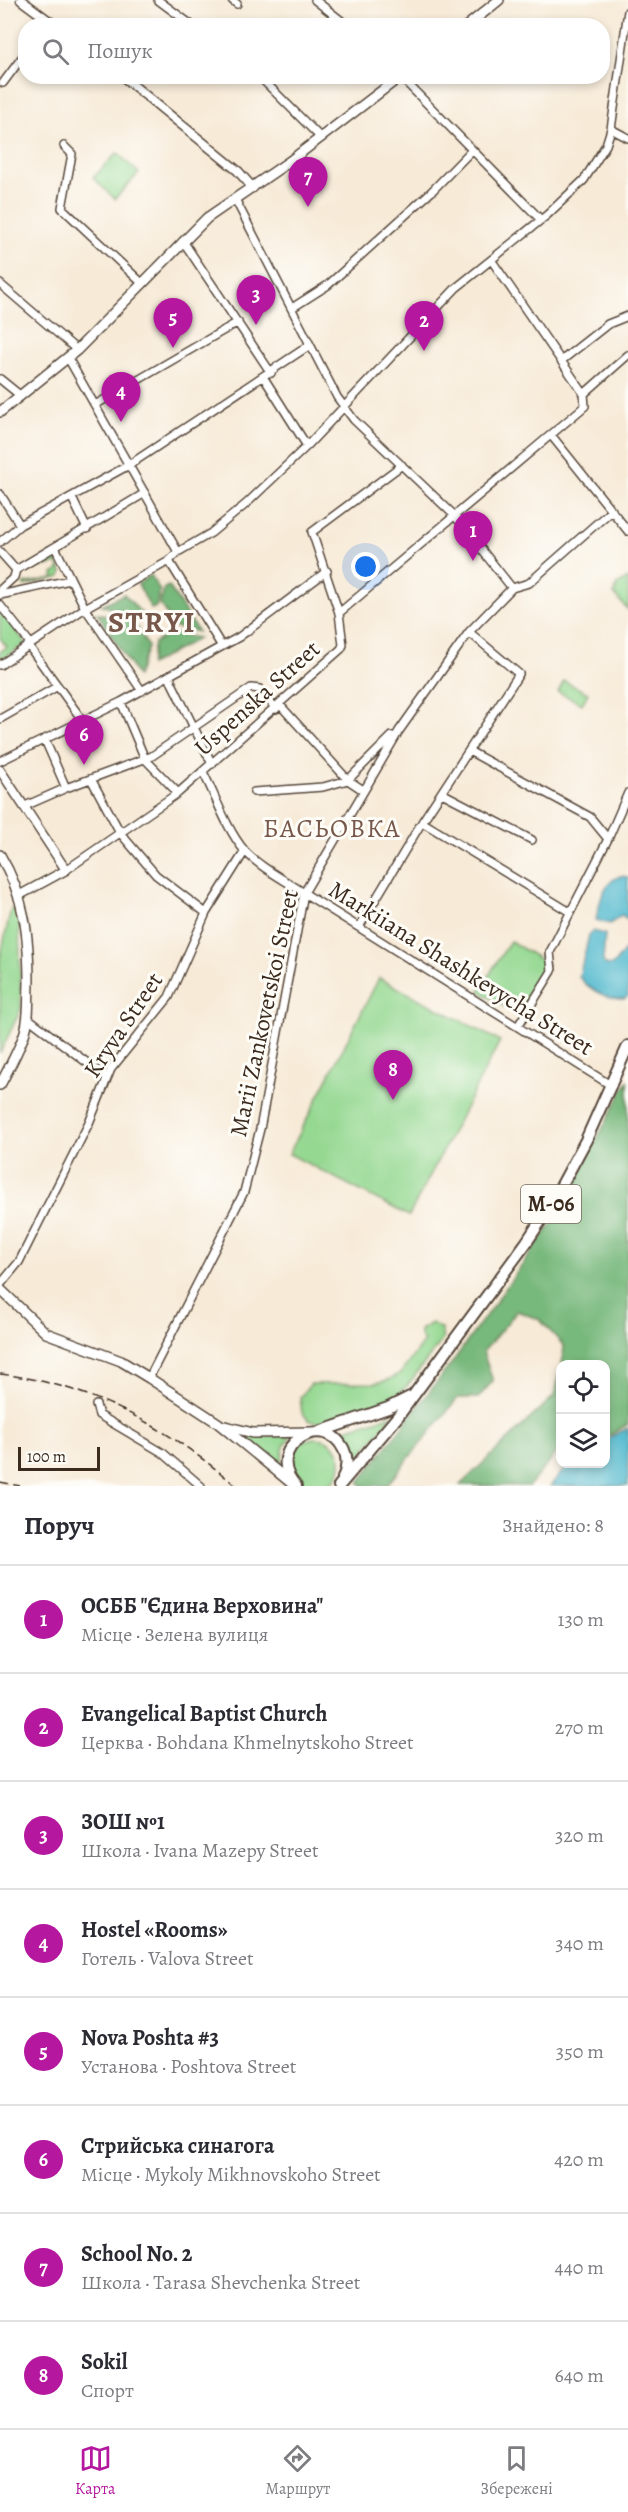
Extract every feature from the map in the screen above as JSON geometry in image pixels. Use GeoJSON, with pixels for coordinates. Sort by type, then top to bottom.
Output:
{"type":"FeatureCollection","features":[{"type":"Feature","properties":{"kind":"highway","name":"М-06"},"geometry":{"type":"LineString","coordinates":[[339,1485],[399,1415],[551,1205],[586,1140],[628,1046]]}},
{"type":"Feature","properties":{"kind":"highway","name":"М-06"},"geometry":{"type":"LineString","coordinates":[[296,1486],[286,1469],[288,1450],[301,1437],[388,1408],[413,1396]]}},
{"type":"Feature","properties":{"kind":"highway"},"geometry":{"type":"LineString","coordinates":[[319,1432],[334,1438],[345,1453],[345,1473],[339,1485]]}},
{"type":"Feature","properties":{"kind":"main road"},"geometry":{"type":"LineString","coordinates":[[477,18],[500,0]]}},
{"type":"Feature","properties":{"kind":"main road"},"geometry":{"type":"LineString","coordinates":[[0,412],[77,350],[207,218],[253,188],[391,84]]}},
{"type":"Feature","properties":{"kind":"main road"},"geometry":{"type":"LineString","coordinates":[[0,855],[20,895],[28,930],[28,1018],[16,1054],[0,1085]]}},
{"type":"Feature","properties":{"kind":"main road"},"geometry":{"type":"LineString","coordinates":[[0,1287],[27,1317],[46,1333],[121,1361],[218,1423],[296,1486]]}},
{"type":"Feature","properties":{"kind":"main road"},"geometry":{"type":"LineString","coordinates":[[218,1423],[253,1433],[319,1432]]}},
{"type":"Feature","properties":{"kind":"street"},"geometry":{"type":"LineString","coordinates":[[21,0],[43,18]]}},
{"type":"Feature","properties":{"kind":"street"},"geometry":{"type":"LineString","coordinates":[[158,0],[182,18]]}},
{"type":"Feature","properties":{"kind":"street"},"geometry":{"type":"LineString","coordinates":[[315,0],[338,18]]}},
{"type":"Feature","properties":{"kind":"street"},"geometry":{"type":"LineString","coordinates":[[0,665],[86,608],[169,561],[178,552],[211,533],[308,446],[456,288],[541,220],[584,180],[606,145],[611,129],[625,67],[628,11]]}},
{"type":"Feature","properties":{"kind":"street"},"geometry":{"type":"LineString","coordinates":[[3,82],[18,62]]}},
{"type":"Feature","properties":{"kind":"street"},"geometry":{"type":"LineString","coordinates":[[132,84],[238,171],[253,188]]}},
{"type":"Feature","properties":{"kind":"street"},"geometry":{"type":"LineString","coordinates":[[267,84],[321,138]]}},
{"type":"Feature","properties":{"kind":"street"},"geometry":{"type":"LineString","coordinates":[[407,84],[541,220]]}},
{"type":"Feature","properties":{"kind":"street"},"geometry":{"type":"LineString","coordinates":[[611,129],[628,138]]}},
{"type":"Feature","properties":{"kind":"street"},"geometry":{"type":"LineString","coordinates":[[64,146],[72,154],[62,208],[142,284]]}},
{"type":"Feature","properties":{"kind":"street"},"geometry":{"type":"LineString","coordinates":[[292,308],[328,285],[431,192],[472,150]]}},
{"type":"Feature","properties":{"kind":"street"},"geometry":{"type":"LineString","coordinates":[[235,199],[344,406],[354,420],[455,516],[512,588]]}},
{"type":"Feature","properties":{"kind":"street"},"geometry":{"type":"LineString","coordinates":[[183,241],[238,322],[308,446]]}},
{"type":"Feature","properties":{"kind":"street"},"geometry":{"type":"LineString","coordinates":[[402,465],[312,532],[327,571],[339,613],[585,406],[584,394],[492,261]]}},
{"type":"Feature","properties":{"kind":"street"},"geometry":{"type":"LineString","coordinates":[[0,284],[77,350]]}},
{"type":"Feature","properties":{"kind":"street"},"geometry":{"type":"LineString","coordinates":[[561,361],[608,324],[628,316]]}},
{"type":"Feature","properties":{"kind":"street"},"geometry":{"type":"LineString","coordinates":[[95,405],[238,322]]}},
{"type":"Feature","properties":{"kind":"street"},"geometry":{"type":"LineString","coordinates":[[0,542],[20,525],[129,465],[310,345]]}},
{"type":"Feature","properties":{"kind":"street"},"geometry":{"type":"LineString","coordinates":[[584,394],[628,356]]}},
{"type":"Feature","properties":{"kind":"street"},"geometry":{"type":"LineString","coordinates":[[68,358],[178,552]]}},
{"type":"Feature","properties":{"kind":"street"},"geometry":{"type":"LineString","coordinates":[[0,379],[21,396]]}},
{"type":"Feature","properties":{"kind":"street"},"geometry":{"type":"LineString","coordinates":[[551,435],[628,531]]}},
{"type":"Feature","properties":{"kind":"street"},"geometry":{"type":"LineString","coordinates":[[0,590],[14,577],[16,570],[145,493]]}},
{"type":"Feature","properties":{"kind":"street"},"geometry":{"type":"LineString","coordinates":[[0,494],[20,525]]}},
{"type":"Feature","properties":{"kind":"street"},"geometry":{"type":"LineString","coordinates":[[72,498],[87,529]]}},
{"type":"Feature","properties":{"kind":"street","name":"Marii Zankovetskoi Street"},"geometry":{"type":"LineString","coordinates":[[148,1378],[244,1192],[260,1129],[304,893],[402,726],[470,632],[512,588],[529,583],[612,510]]}},
{"type":"Feature","properties":{"kind":"street"},"geometry":{"type":"LineString","coordinates":[[55,548],[86,608],[142,691]]}},
{"type":"Feature","properties":{"kind":"street"},"geometry":{"type":"LineString","coordinates":[[0,552],[16,570]]}},
{"type":"Feature","properties":{"kind":"street"},"geometry":{"type":"LineString","coordinates":[[169,561],[221,645]]}},
{"type":"Feature","properties":{"kind":"street"},"geometry":{"type":"LineString","coordinates":[[0,761],[121,702],[239,637],[327,571]]}},
{"type":"Feature","properties":{"kind":"street"},"geometry":{"type":"LineString","coordinates":[[0,595],[70,580]]}},
{"type":"Feature","properties":{"kind":"street"},"geometry":{"type":"LineString","coordinates":[[0,605],[83,721]]}},
{"type":"Feature","properties":{"kind":"street","name":"Uspenska Street"},"geometry":{"type":"LineString","coordinates":[[20,895],[66,870],[178,793],[278,707],[341,650],[343,645],[339,613]]}},
{"type":"Feature","properties":{"kind":"street"},"geometry":{"type":"LineString","coordinates":[[359,927],[422,822],[519,674],[470,632]]}},
{"type":"Feature","properties":{"kind":"street"},"geometry":{"type":"LineString","coordinates":[[169,677],[212,764]]}},
{"type":"Feature","properties":{"kind":"street"},"geometry":{"type":"LineString","coordinates":[[0,719],[58,686]]}},
{"type":"Feature","properties":{"kind":"street"},"geometry":{"type":"LineString","coordinates":[[25,807],[66,788],[145,759],[196,728],[251,688],[260,689],[348,780],[363,790]]}},
{"type":"Feature","properties":{"kind":"street"},"geometry":{"type":"LineString","coordinates":[[121,702],[145,759],[178,793]]}},
{"type":"Feature","properties":{"kind":"street"},"geometry":{"type":"LineString","coordinates":[[254,792],[323,787],[348,780],[402,726]]}},
{"type":"Feature","properties":{"kind":"street"},"geometry":{"type":"LineString","coordinates":[[45,740],[66,788]]}},
{"type":"Feature","properties":{"kind":"street"},"geometry":{"type":"LineString","coordinates":[[469,751],[590,817],[608,840]]}},
{"type":"Feature","properties":{"kind":"street"},"geometry":{"type":"LineString","coordinates":[[0,770],[66,870]]}},
{"type":"Feature","properties":{"kind":"street","name":"Markiiana Shashkevycha Street"},"geometry":{"type":"LineString","coordinates":[[203,772],[233,833],[245,851],[304,893],[612,1086]]}},
{"type":"Feature","properties":{"kind":"street"},"geometry":{"type":"LineString","coordinates":[[91,779],[121,834],[156,874],[206,913]]}},
{"type":"Feature","properties":{"kind":"street"},"geometry":{"type":"LineString","coordinates":[[442,793],[532,840]]}},
{"type":"Feature","properties":{"kind":"street"},"geometry":{"type":"LineString","coordinates":[[518,1026],[552,971],[550,952],[608,840],[628,793]]}},
{"type":"Feature","properties":{"kind":"street"},"geometry":{"type":"LineString","coordinates":[[422,822],[570,912]]}},
{"type":"Feature","properties":{"kind":"street","name":"Kryva Street"},"geometry":{"type":"LineString","coordinates":[[0,1287],[18,1262],[89,1123],[106,1077],[169,997],[206,913],[245,851]]}},
{"type":"Feature","properties":{"kind":"street"},"geometry":{"type":"LineString","coordinates":[[28,1018],[106,1077]]}},
{"type":"Feature","properties":{"kind":"street"},"geometry":{"type":"LineString","coordinates":[[96,1405],[99,1415],[163,1453],[201,1486]]}},
{"type":"Feature","properties":{"kind":"green space"},"geometry":{"type":"Polygon","coordinates":[[[117,153],[139,173],[115,199],[93,178],[117,153]]]}},
{"type":"Feature","properties":{"kind":"green space"},"geometry":{"type":"Polygon","coordinates":[[[51,554],[55,555],[62,572],[60,577],[24,586],[23,584],[54,578],[53,574],[59,570],[58,563],[21,571],[51,554]]]}},
{"type":"Feature","properties":{"kind":"green space"},"geometry":{"type":"Polygon","coordinates":[[[151,575],[160,591],[156,607],[151,609],[138,584],[151,575]]]}},
{"type":"Feature","properties":{"kind":"green space"},"geometry":{"type":"Polygon","coordinates":[[[628,578],[628,610],[614,594],[617,585],[628,578]]]}},
{"type":"Feature","properties":{"kind":"green space"},"geometry":{"type":"Polygon","coordinates":[[[169,586],[198,632],[174,627],[160,604],[164,588],[169,586]]]}},
{"type":"Feature","properties":{"kind":"green space"},"geometry":{"type":"Polygon","coordinates":[[[124,594],[143,615],[136,618],[102,605],[124,594]]]}},
{"type":"Feature","properties":{"kind":"green space"},"geometry":{"type":"Polygon","coordinates":[[[0,610],[26,643],[0,661],[0,652],[7,647],[0,638],[0,610]]]}},
{"type":"Feature","properties":{"kind":"green space"},"geometry":{"type":"Polygon","coordinates":[[[97,613],[134,622],[148,647],[137,676],[97,613]]]}},
{"type":"Feature","properties":{"kind":"green space"},"geometry":{"type":"Polygon","coordinates":[[[171,633],[199,638],[150,665],[154,643],[171,633]]]}},
{"type":"Feature","properties":{"kind":"green space"},"geometry":{"type":"Polygon","coordinates":[[[564,681],[588,693],[582,704],[558,692],[564,681]]]}},
{"type":"Feature","properties":{"kind":"green space"},"geometry":{"type":"Polygon","coordinates":[[[11,909],[16,909],[19,919],[21,1009],[0,1053],[0,958],[11,909]]]}},
{"type":"Feature","properties":{"kind":"green space"},"geometry":{"type":"Polygon","coordinates":[[[510,941],[548,964],[517,1014],[479,991],[510,941]]]}},
{"type":"Feature","properties":{"kind":"green space"},"geometry":{"type":"Polygon","coordinates":[[[379,978],[500,1041],[409,1216],[289,1154],[379,978]]]}},
{"type":"Feature","properties":{"kind":"green space"},"geometry":{"type":"Polygon","coordinates":[[[628,1080],[628,1424],[610,1435],[610,1360],[562,1360],[564,1346],[540,1320],[517,1311],[483,1352],[493,1381],[478,1398],[458,1398],[387,1485],[362,1486],[359,1482],[451,1364],[553,1222],[628,1080]]]}},
{"type":"Feature","properties":{"kind":"green space"},"geometry":{"type":"Polygon","coordinates":[[[432,1323],[441,1329],[443,1339],[407,1386],[391,1400],[321,1423],[310,1421],[302,1413],[300,1397],[311,1384],[375,1383],[388,1380],[401,1373],[424,1341],[420,1337],[420,1330],[432,1323]]]}},
{"type":"Feature","properties":{"kind":"green space"},"geometry":{"type":"Polygon","coordinates":[[[556,1387],[556,1454],[529,1486],[460,1485],[554,1396],[556,1387]]]}},
{"type":"Feature","properties":{"kind":"green space"},"geometry":{"type":"Polygon","coordinates":[[[393,1415],[354,1463],[346,1442],[335,1432],[393,1415]]]}},
{"type":"Feature","properties":{"kind":"green space"},"geometry":{"type":"Polygon","coordinates":[[[238,1436],[291,1436],[284,1446],[280,1470],[238,1436]]]}},
{"type":"Feature","properties":{"kind":"green space"},"geometry":{"type":"Polygon","coordinates":[[[316,1438],[330,1443],[340,1458],[339,1472],[325,1486],[307,1486],[302,1483],[293,1472],[291,1463],[293,1454],[302,1443],[316,1438]]]}},
{"type":"Feature","properties":{"kind":"water"},"geometry":{"type":"Polygon","coordinates":[[[620,876],[628,877],[628,920],[622,915],[610,924],[596,920],[606,888],[609,883],[620,876]]]}},
{"type":"Feature","properties":{"kind":"water"},"geometry":{"type":"Polygon","coordinates":[[[593,931],[605,934],[603,962],[608,966],[614,964],[628,946],[628,996],[624,999],[611,998],[599,993],[579,977],[589,935],[593,931]]]}},
{"type":"Feature","properties":{"kind":"water"},"geometry":{"type":"Polygon","coordinates":[[[628,1428],[628,1486],[550,1486],[566,1468],[610,1468],[610,1437],[628,1428]]]}},
{"type":"Feature","properties":{"kind":"railway"},"geometry":{"type":"LineString","coordinates":[[0,1374],[65,1387],[126,1412],[183,1445],[236,1486]]}},
{"type":"Feature","properties":{"kind":"railway"},"geometry":{"type":"LineString","coordinates":[[0,1482],[20,1486]]}},
{"type":"Feature","properties":{"kind":"place","name":"School No. 2"},"geometry":{"type":"Point","coordinates":[308,207]}},
{"type":"Feature","properties":{"kind":"place","name":"ЗОШ №1"},"geometry":{"type":"Point","coordinates":[256,325]}},
{"type":"Feature","properties":{"kind":"place","name":"Nova Poshta #3"},"geometry":{"type":"Point","coordinates":[173,348]}},
{"type":"Feature","properties":{"kind":"place","name":"Evangelical Baptist Church"},"geometry":{"type":"Point","coordinates":[424,351]}},
{"type":"Feature","properties":{"kind":"place","name":"Hostel «Rooms»"},"geometry":{"type":"Point","coordinates":[121,422]}},
{"type":"Feature","properties":{"kind":"place","name":"ОСББ \"Єдина Верховина\""},"geometry":{"type":"Point","coordinates":[473,561]}},
{"type":"Feature","properties":{"kind":"place","name":"Стрийська синагога"},"geometry":{"type":"Point","coordinates":[84,765]}},
{"type":"Feature","properties":{"kind":"place","name":"Sokil"},"geometry":{"type":"Point","coordinates":[393,1100]}},
{"type":"Feature","properties":{"kind":"district","name":"STRYI"},"geometry":{"type":"Point","coordinates":[152,622]}},
{"type":"Feature","properties":{"kind":"district","name":"БАСЬОВКА"},"geometry":{"type":"Point","coordinates":[332,828]}}]}
